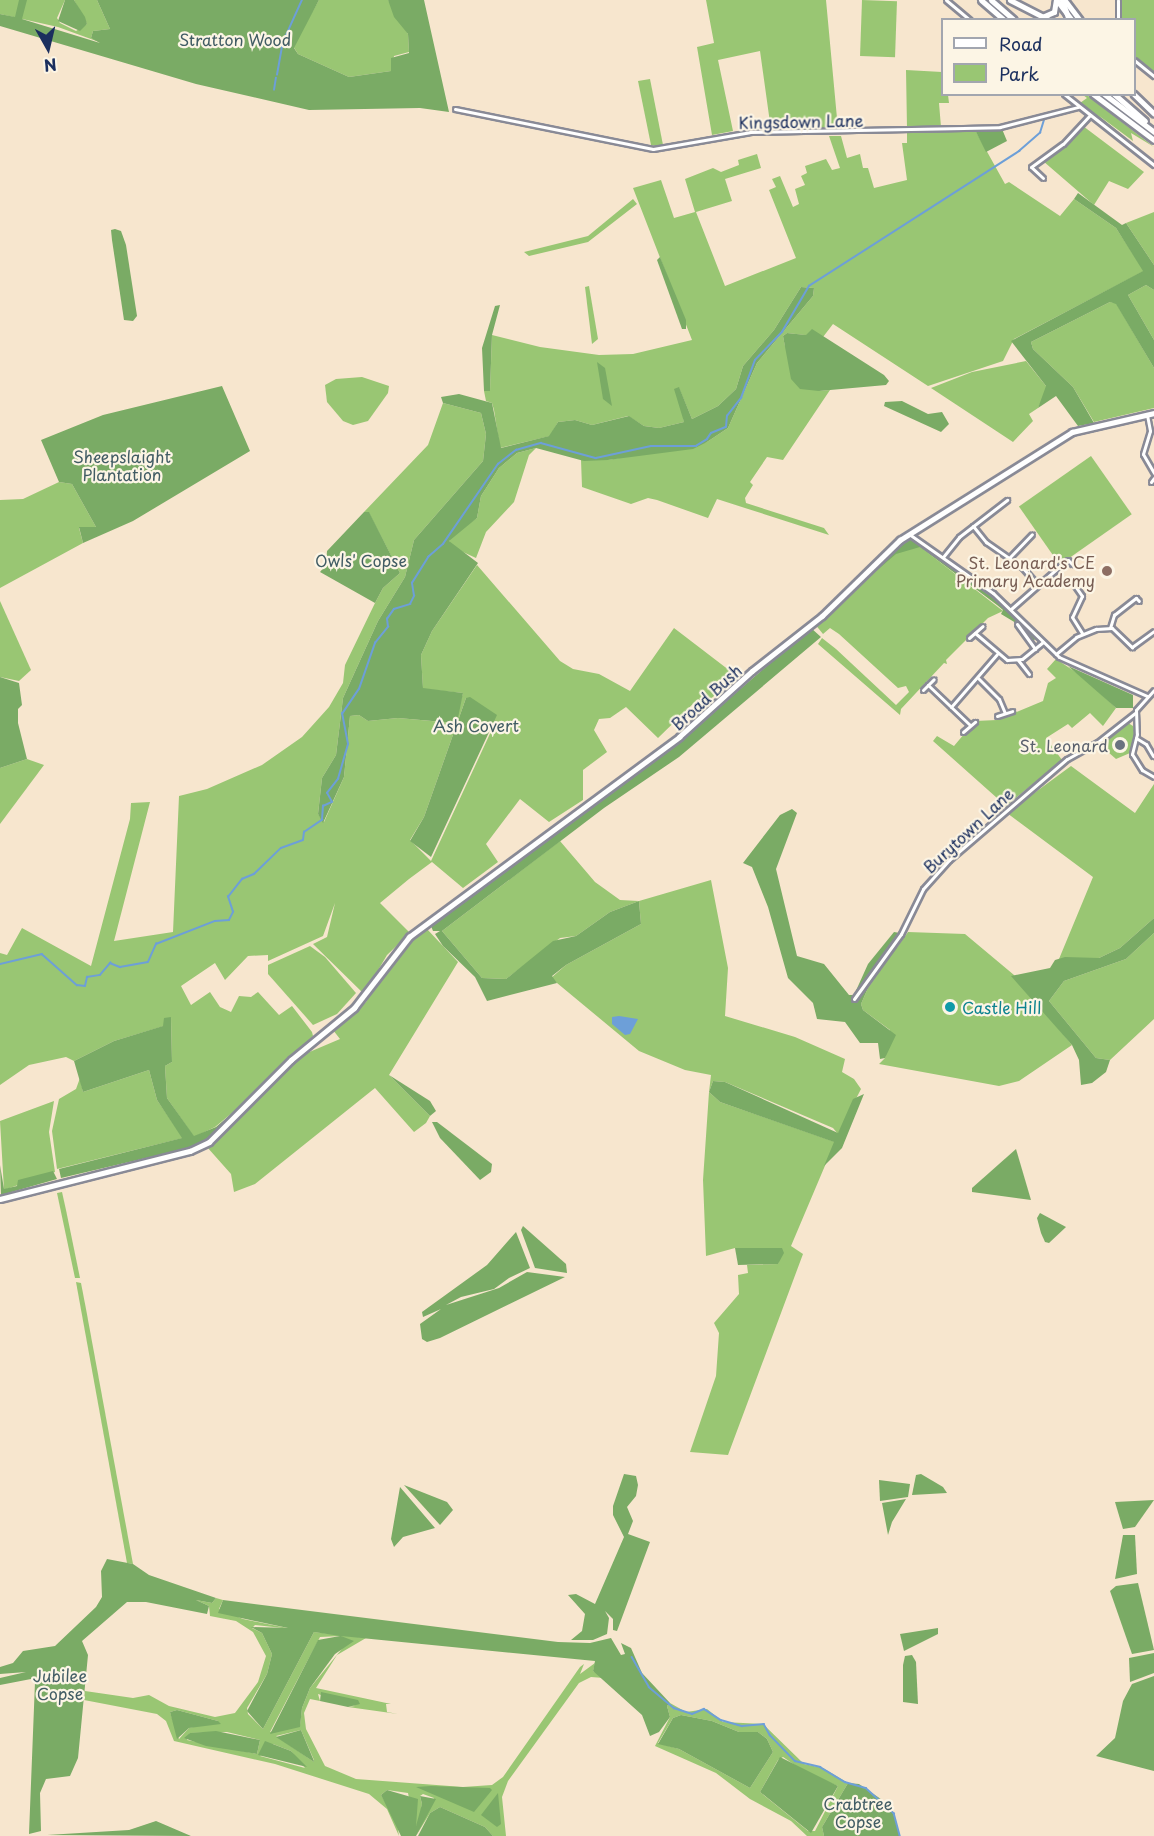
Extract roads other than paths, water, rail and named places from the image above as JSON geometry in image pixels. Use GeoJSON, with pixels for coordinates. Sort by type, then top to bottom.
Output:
{"type":"FeatureCollection","features":[{"type":"Feature","properties":{"kind":"highway"},"geometry":{"type":"LineString","coordinates":[[981,0],[1002,18]]}},
{"type":"Feature","properties":{"kind":"highway"},"geometry":{"type":"LineString","coordinates":[[991,0],[1012,18]]}},
{"type":"Feature","properties":{"kind":"highway"},"geometry":{"type":"LineString","coordinates":[[1010,0],[1046,18],[1054,12],[1056,0]]}},
{"type":"Feature","properties":{"kind":"highway"},"geometry":{"type":"LineString","coordinates":[[1064,0],[1070,18]]}},
{"type":"Feature","properties":{"kind":"highway"},"geometry":{"type":"LineString","coordinates":[[1096,96],[1154,140]]}},
{"type":"Feature","properties":{"kind":"highway"},"geometry":{"type":"LineString","coordinates":[[1107,96],[1154,131]]}},
{"type":"Feature","properties":{"kind":"highway"},"geometry":{"type":"LineString","coordinates":[[1116,96],[1154,131]]}},
{"type":"Feature","properties":{"kind":"main road"},"geometry":{"type":"LineString","coordinates":[[1056,0],[1070,18]]}},
{"type":"Feature","properties":{"kind":"main road"},"geometry":{"type":"LineString","coordinates":[[1064,0],[1078,18]]}},
{"type":"Feature","properties":{"kind":"main road"},"geometry":{"type":"LineString","coordinates":[[1136,96],[1154,113]]}},
{"type":"Feature","properties":{"kind":"main road","name":"Broad Bush"},"geometry":{"type":"LineString","coordinates":[[0,1199],[203,1146],[304,1049],[360,1001],[393,954],[409,937],[551,828],[680,737],[752,671],[822,616],[909,534],[1072,432],[1154,413]]}},
{"type":"Feature","properties":{"kind":"street"},"geometry":{"type":"LineString","coordinates":[[946,0],[968,18]]}},
{"type":"Feature","properties":{"kind":"street"},"geometry":{"type":"LineString","coordinates":[[1118,0],[1118,18]]}},
{"type":"Feature","properties":{"kind":"street"},"geometry":{"type":"LineString","coordinates":[[1136,62],[1154,76]]}},
{"type":"Feature","properties":{"kind":"street"},"geometry":{"type":"LineString","coordinates":[[1066,96],[1154,165]]}},
{"type":"Feature","properties":{"kind":"street","name":"Kingsdown Lane"},"geometry":{"type":"LineString","coordinates":[[455,109],[653,149],[750,132],[1000,127],[1078,107]]}},
{"type":"Feature","properties":{"kind":"street"},"geometry":{"type":"LineString","coordinates":[[1043,178],[1031,167],[1063,144],[1090,115]]}},
{"type":"Feature","properties":{"kind":"street"},"geometry":{"type":"LineString","coordinates":[[1147,415],[1150,433],[1143,454],[1154,473]]}},
{"type":"Feature","properties":{"kind":"street"},"geometry":{"type":"LineString","coordinates":[[1151,482],[1154,478]]}},
{"type":"Feature","properties":{"kind":"street"},"geometry":{"type":"LineString","coordinates":[[943,557],[973,526],[1007,500]]}},
{"type":"Feature","properties":{"kind":"street"},"geometry":{"type":"LineString","coordinates":[[1000,505],[1004,510]]}},
{"type":"Feature","properties":{"kind":"street"},"geometry":{"type":"LineString","coordinates":[[973,526],[986,542],[1009,558],[1037,584]]}},
{"type":"Feature","properties":{"kind":"street"},"geometry":{"type":"LineString","coordinates":[[909,534],[1011,609],[1056,654],[1137,694],[1147,696]]}},
{"type":"Feature","properties":{"kind":"street"},"geometry":{"type":"LineString","coordinates":[[1009,558],[1032,534]]}},
{"type":"Feature","properties":{"kind":"street"},"geometry":{"type":"LineString","coordinates":[[1028,538],[1031,542]]}},
{"type":"Feature","properties":{"kind":"street"},"geometry":{"type":"LineString","coordinates":[[1011,609],[1052,569],[1068,560],[1072,564]]}},
{"type":"Feature","properties":{"kind":"street"},"geometry":{"type":"LineString","coordinates":[[1073,582],[1082,596],[1072,617],[1082,633]]}},
{"type":"Feature","properties":{"kind":"street"},"geometry":{"type":"LineString","coordinates":[[1110,628],[1113,616],[1136,598],[1138,601]]}},
{"type":"Feature","properties":{"kind":"street"},"geometry":{"type":"LineString","coordinates":[[969,639],[983,626]]}},
{"type":"Feature","properties":{"kind":"street"},"geometry":{"type":"LineString","coordinates":[[1015,631],[1018,626],[1035,649]]}},
{"type":"Feature","properties":{"kind":"street"},"geometry":{"type":"LineString","coordinates":[[1056,654],[1082,633],[1110,628]]}},
{"type":"Feature","properties":{"kind":"street"},"geometry":{"type":"LineString","coordinates":[[1110,628],[1128,645],[1137,646],[1154,631]]}},
{"type":"Feature","properties":{"kind":"street"},"geometry":{"type":"LineString","coordinates":[[975,633],[1004,659],[1018,660],[1044,642]]}},
{"type":"Feature","properties":{"kind":"street"},"geometry":{"type":"LineString","coordinates":[[951,707],[998,654]]}},
{"type":"Feature","properties":{"kind":"street"},"geometry":{"type":"LineString","coordinates":[[1018,660],[1029,674]]}},
{"type":"Feature","properties":{"kind":"street"},"geometry":{"type":"LineString","coordinates":[[978,678],[999,699],[1005,713]]}},
{"type":"Feature","properties":{"kind":"street"},"geometry":{"type":"LineString","coordinates":[[923,690],[934,679]]}},
{"type":"Feature","properties":{"kind":"street"},"geometry":{"type":"LineString","coordinates":[[928,685],[970,725]]}},
{"type":"Feature","properties":{"kind":"street"},"geometry":{"type":"LineString","coordinates":[[1154,690],[1140,704],[1135,713],[1134,761],[1154,777]]}},
{"type":"Feature","properties":{"kind":"street"},"geometry":{"type":"LineString","coordinates":[[1137,694],[1140,704]]}},
{"type":"Feature","properties":{"kind":"street"},"geometry":{"type":"LineString","coordinates":[[997,717],[1012,711]]}},
{"type":"Feature","properties":{"kind":"street","name":"Burytown Lane"},"geometry":{"type":"LineString","coordinates":[[854,999],[900,937],[924,889],[949,860],[1055,769],[1135,713]]}},
{"type":"Feature","properties":{"kind":"street"},"geometry":{"type":"LineString","coordinates":[[963,732],[975,722]]}},
{"type":"Feature","properties":{"kind":"street"},"geometry":{"type":"LineString","coordinates":[[1136,738],[1146,744],[1153,756]]}},
{"type":"Feature","properties":{"kind":"water"},"geometry":{"type":"Polygon","coordinates":[[[612,1017],[638,1019],[630,1034],[625,1035],[612,1024],[612,1017]]]}},
{"type":"Feature","properties":{"kind":"waterway"},"geometry":{"type":"LineString","coordinates":[[277,75],[283,42],[302,0]]}},
{"type":"Feature","properties":{"kind":"waterway"},"geometry":{"type":"LineString","coordinates":[[274,90],[276,78]]}},
{"type":"Feature","properties":{"kind":"waterway"},"geometry":{"type":"LineString","coordinates":[[0,964],[42,954],[77,985],[85,986],[87,977],[100,975],[110,963],[120,967],[148,962],[156,944],[215,921],[229,920],[233,912],[228,897],[242,879],[254,874],[281,848],[303,840],[304,832],[322,820],[323,806],[332,802],[327,793],[338,779],[348,744],[342,714],[359,689],[375,643],[388,627],[387,619],[394,609],[410,604],[414,596],[412,583],[428,557],[443,544],[498,464],[516,450],[541,443],[596,458],[651,446],[696,446],[707,439],[711,433],[726,427],[727,416],[741,398],[755,360],[782,332],[809,286],[1019,151],[1040,133],[1044,120]]}},
{"type":"Feature","properties":{"kind":"waterway"},"geometry":{"type":"LineString","coordinates":[[632,1657],[649,1687],[674,1708],[692,1714],[704,1709],[721,1720],[742,1726],[764,1724],[770,1735],[795,1761],[820,1767],[845,1782],[866,1788],[894,1813],[900,1836]]}},
{"type":"Feature","properties":{"kind":"place","name":"St. Leonard's CE Primary Academy"},"geometry":{"type":"Point","coordinates":[1107,571]}},
{"type":"Feature","properties":{"kind":"place","name":"St. Leonard"},"geometry":{"type":"Point","coordinates":[1120,745]}},
{"type":"Feature","properties":{"kind":"place","name":"Castle Hill"},"geometry":{"type":"Point","coordinates":[950,1007]}},
{"type":"Feature","properties":{"kind":"park label","name":"Stratton Wood"},"geometry":{"type":"Point","coordinates":[235,39]}},
{"type":"Feature","properties":{"kind":"park label","name":"Sheepslaight Plantation"},"geometry":{"type":"Point","coordinates":[122,465]}},
{"type":"Feature","properties":{"kind":"park label","name":"Owls' Copse"},"geometry":{"type":"Point","coordinates":[361,560]}},
{"type":"Feature","properties":{"kind":"park label","name":"Ash Covert"},"geometry":{"type":"Point","coordinates":[476,725]}},
{"type":"Feature","properties":{"kind":"park label","name":"Jubilee Copse"},"geometry":{"type":"Point","coordinates":[60,1684]}},
{"type":"Feature","properties":{"kind":"park label","name":"Crabtree Copse"},"geometry":{"type":"Point","coordinates":[858,1812]}}]}
